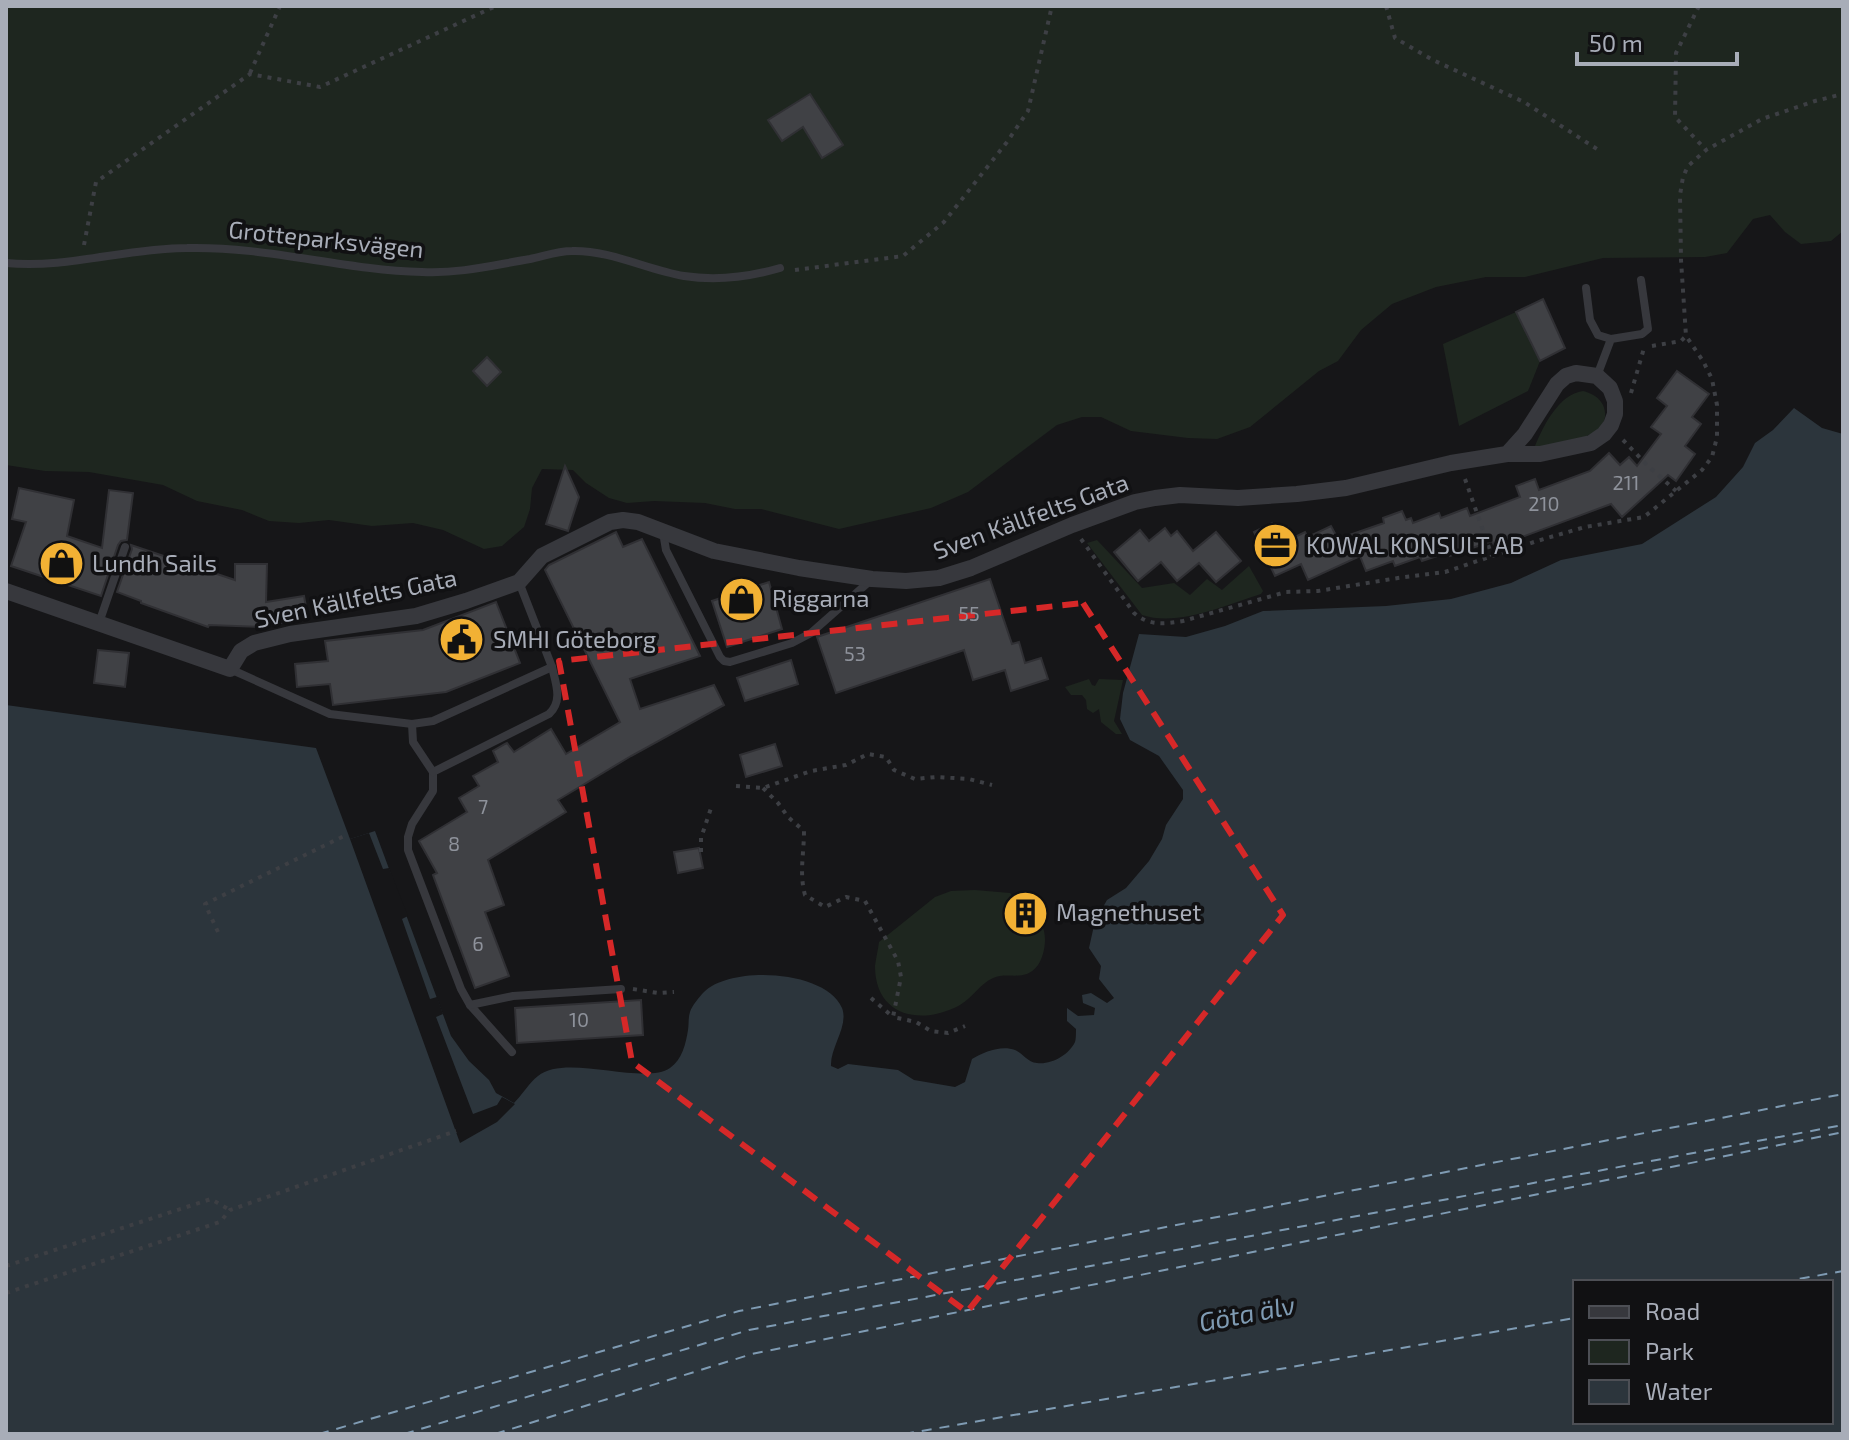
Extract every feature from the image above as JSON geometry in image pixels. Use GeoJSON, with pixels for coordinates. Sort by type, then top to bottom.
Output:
{"type":"FeatureCollection","features":[{"type":"Feature","properties":{"kind":"street"},"geometry":{"type":"LineString","coordinates":[[1507,454],[1566,376],[1576,373],[1597,376]]}},
{"type":"Feature","properties":{"kind":"street","name":"Sven Källfelts Gata"},"geometry":{"type":"LineString","coordinates":[[230,669],[241,651],[254,643],[290,634],[416,616],[519,582],[542,556],[610,522],[638,522],[714,551],[799,568],[906,581],[939,578],[971,568],[1072,525],[1155,498],[1180,495],[1238,498],[1334,490],[1451,463],[1507,454],[1553,452],[1591,443],[1611,425],[1615,401],[1610,388],[1597,376]]}},
{"type":"Feature","properties":{"kind":"street"},"geometry":{"type":"LineString","coordinates":[[6,591],[230,669]]}},
{"type":"Feature","properties":{"kind":"lane","name":"Grotteparksvägen"},"geometry":{"type":"LineString","coordinates":[[6,263],[28,265],[187,248],[226,249],[370,269],[451,273],[570,251],[592,252],[683,276],[711,278],[759,274],[780,268]]}},
{"type":"Feature","properties":{"kind":"lane"},"geometry":{"type":"LineString","coordinates":[[1586,288],[1590,320],[1598,335],[1611,339],[1642,334],[1648,329],[1641,280]]}},
{"type":"Feature","properties":{"kind":"lane"},"geometry":{"type":"LineString","coordinates":[[1597,376],[1611,339]]}},
{"type":"Feature","properties":{"kind":"lane"},"geometry":{"type":"LineString","coordinates":[[663,532],[666,550],[724,661],[730,662],[792,643],[811,633],[872,579]]}},
{"type":"Feature","properties":{"kind":"lane"},"geometry":{"type":"LineString","coordinates":[[99,623],[125,547]]}},
{"type":"Feature","properties":{"kind":"lane"},"geometry":{"type":"LineString","coordinates":[[433,772],[555,709],[557,688],[552,667],[519,582]]}},
{"type":"Feature","properties":{"kind":"lane"},"geometry":{"type":"LineString","coordinates":[[230,669],[330,714],[412,724],[433,721],[552,667]]}},
{"type":"Feature","properties":{"kind":"lane"},"geometry":{"type":"LineString","coordinates":[[412,724],[413,742],[433,772],[433,791],[412,824],[408,850],[461,989],[470,1005],[512,1052]]}},
{"type":"Feature","properties":{"kind":"lane"},"geometry":{"type":"LineString","coordinates":[[470,1005],[513,996],[621,989]]}},
{"type":"Feature","properties":{"kind":"path"},"geometry":{"type":"LineString","coordinates":[[81,260],[96,182],[250,74],[280,6]]}},
{"type":"Feature","properties":{"kind":"path"},"geometry":{"type":"LineString","coordinates":[[250,74],[320,87],[496,6]]}},
{"type":"Feature","properties":{"kind":"path"},"geometry":{"type":"LineString","coordinates":[[780,268],[797,270],[903,256],[944,222],[1028,111],[1053,6]]}},
{"type":"Feature","properties":{"kind":"path"},"geometry":{"type":"LineString","coordinates":[[1386,6],[1395,38],[1433,60],[1524,102],[1600,151]]}},
{"type":"Feature","properties":{"kind":"path"},"geometry":{"type":"LineString","coordinates":[[1699,6],[1676,53],[1675,117],[1706,150]]}},
{"type":"Feature","properties":{"kind":"path"},"geometry":{"type":"LineString","coordinates":[[1072,525],[1134,613],[1142,620],[1153,623],[1183,621],[1286,592],[1318,591],[1445,572],[1585,527],[1644,517],[1702,470],[1712,457],[1717,437],[1717,405],[1712,379],[1686,336],[1680,195],[1688,166],[1706,150],[1762,119],[1843,94]]}},
{"type":"Feature","properties":{"kind":"path"},"geometry":{"type":"LineString","coordinates":[[1627,398],[1644,348],[1681,341],[1686,336]]}},
{"type":"Feature","properties":{"kind":"path"},"geometry":{"type":"LineString","coordinates":[[1619,435],[1676,491]]}},
{"type":"Feature","properties":{"kind":"path"},"geometry":{"type":"LineString","coordinates":[[1465,477],[1492,556]]}},
{"type":"Feature","properties":{"kind":"path"},"geometry":{"type":"LineString","coordinates":[[736,786],[763,788],[811,771],[846,765],[868,754],[886,757],[894,770],[915,779],[969,779],[992,785]]}},
{"type":"Feature","properties":{"kind":"path"},"geometry":{"type":"LineString","coordinates":[[763,788],[804,831],[800,878],[805,895],[825,907],[846,897],[865,901],[898,961],[901,977],[893,1017]]}},
{"type":"Feature","properties":{"kind":"path"},"geometry":{"type":"LineString","coordinates":[[701,852],[701,838],[712,805]]}},
{"type":"Feature","properties":{"kind":"path"},"geometry":{"type":"LineString","coordinates":[[218,932],[205,904],[348,834]]}},
{"type":"Feature","properties":{"kind":"path"},"geometry":{"type":"LineString","coordinates":[[621,989],[674,992]]}},
{"type":"Feature","properties":{"kind":"path"},"geometry":{"type":"LineString","coordinates":[[871,998],[893,1017],[916,1022],[931,1031],[948,1033],[965,1026]]}},
{"type":"Feature","properties":{"kind":"path"},"geometry":{"type":"LineString","coordinates":[[6,1293],[220,1222],[230,1210],[456,1131]]}},
{"type":"Feature","properties":{"kind":"path"},"geometry":{"type":"LineString","coordinates":[[6,1266],[211,1199],[230,1210]]}},
{"type":"Feature","properties":{"kind":"highlighted area"},"geometry":{"type":"Polygon","coordinates":[[[1083,603],[1283,915],[967,1312],[632,1062],[559,661],[1083,603]]]}},
{"type":"Feature","properties":{"kind":"green space"},"geometry":{"type":"Polygon","coordinates":[[[6,6],[1843,6],[1843,231],[1831,241],[1801,244],[1770,215],[1753,219],[1727,253],[1705,257],[1603,258],[1525,277],[1486,277],[1436,287],[1392,304],[1361,330],[1338,361],[1319,371],[1250,427],[1217,439],[1188,438],[1131,431],[1101,417],[1082,417],[1057,425],[968,492],[931,508],[839,529],[761,509],[735,509],[705,503],[627,503],[609,498],[573,470],[542,469],[532,488],[524,527],[502,546],[484,549],[443,530],[413,523],[372,526],[329,520],[299,523],[269,521],[242,510],[197,501],[163,485],[89,472],[45,471],[6,465],[6,6]]]}},
{"type":"Feature","properties":{"kind":"green space"},"geometry":{"type":"Polygon","coordinates":[[[1516,312],[1540,361],[1528,391],[1459,426],[1443,344],[1516,312]]]}},
{"type":"Feature","properties":{"kind":"green space"},"geometry":{"type":"Polygon","coordinates":[[[1583,391],[1603,405],[1605,416],[1602,425],[1594,432],[1571,441],[1535,446],[1559,404],[1574,393],[1583,391]]]}},
{"type":"Feature","properties":{"kind":"green space"},"geometry":{"type":"Polygon","coordinates":[[[1097,540],[1142,588],[1174,583],[1190,595],[1207,579],[1222,590],[1249,566],[1263,591],[1233,604],[1186,617],[1142,615],[1087,543],[1097,540]]]}},
{"type":"Feature","properties":{"kind":"green space"},"geometry":{"type":"Polygon","coordinates":[[[1089,679],[1095,686],[1099,679],[1123,680],[1114,721],[1122,734],[1116,734],[1101,722],[1099,709],[1093,713],[1087,709],[1082,695],[1071,695],[1065,687],[1089,679]]]}},
{"type":"Feature","properties":{"kind":"green space"},"geometry":{"type":"Polygon","coordinates":[[[951,891],[1010,893],[1014,898],[1013,925],[1041,924],[1045,944],[1038,965],[1028,974],[993,978],[960,1005],[931,1015],[903,1012],[892,1006],[883,997],[877,983],[875,966],[879,942],[935,897],[951,891]]]}},
{"type":"Feature","properties":{"kind":"water","name":"Göta älv"},"geometry":{"type":"Polygon","coordinates":[[[1794,408],[1822,428],[1843,434],[1843,1434],[6,1434],[6,705],[316,748],[350,839],[375,831],[451,1036],[469,1061],[489,1080],[496,1093],[514,1103],[538,1076],[551,1070],[585,1068],[642,1074],[670,1068],[683,1051],[690,1012],[702,994],[717,983],[755,975],[798,979],[833,995],[842,1008],[843,1022],[831,1066],[838,1069],[848,1064],[898,1070],[914,1080],[955,1087],[965,1082],[972,1059],[993,1050],[1015,1050],[1037,1063],[1059,1058],[1076,1040],[1076,1029],[1067,1021],[1067,1008],[1078,1016],[1094,1015],[1095,1008],[1083,1003],[1082,995],[1091,993],[1107,1003],[1114,998],[1099,979],[1101,966],[1089,948],[1095,921],[1107,900],[1126,888],[1149,861],[1166,825],[1183,799],[1183,790],[1159,756],[1130,740],[1120,719],[1123,693],[1139,634],[1186,637],[1263,611],[1386,606],[1451,599],[1511,583],[1561,560],[1642,544],[1716,497],[1743,467],[1755,443],[1794,408]]]}},
{"type":"Feature","properties":{"kind":"pier"},"geometry":{"type":"Polygon","coordinates":[[[369,833],[383,869],[389,868],[408,916],[402,919],[430,999],[437,997],[443,1014],[436,1017],[473,1114],[497,1105],[502,1097],[515,1104],[497,1122],[460,1143],[350,839],[369,833]]]}},
{"type":"Feature","properties":{"kind":"building"},"geometry":{"type":"Polygon","coordinates":[[[810,94],[843,145],[822,158],[803,127],[782,141],[768,120],[810,94]]]}},
{"type":"Feature","properties":{"kind":"building"},"geometry":{"type":"Polygon","coordinates":[[[1543,299],[1565,348],[1540,361],[1516,312],[1543,299]]]}},
{"type":"Feature","properties":{"kind":"building"},"geometry":{"type":"Polygon","coordinates":[[[487,357],[501,372],[487,386],[473,371],[487,357]]]}},
{"type":"Feature","properties":{"kind":"building"},"geometry":{"type":"Polygon","coordinates":[[[1677,371],[1709,394],[1692,417],[1701,424],[1685,446],[1695,454],[1676,481],[1668,475],[1622,517],[1611,504],[1495,547],[1492,541],[1450,556],[1449,552],[1422,561],[1420,557],[1395,566],[1393,561],[1366,571],[1360,556],[1308,580],[1301,564],[1275,576],[1254,532],[1272,523],[1277,532],[1288,527],[1293,538],[1305,532],[1308,537],[1331,526],[1338,539],[1384,523],[1383,518],[1402,511],[1406,520],[1411,518],[1413,523],[1439,513],[1441,518],[1467,508],[1470,516],[1520,497],[1516,486],[1535,479],[1539,490],[1590,471],[1609,453],[1620,465],[1629,457],[1637,466],[1661,434],[1651,427],[1667,406],[1657,398],[1677,371]]]}},
{"type":"Feature","properties":{"kind":"building"},"geometry":{"type":"Polygon","coordinates":[[[565,466],[579,497],[568,531],[546,524],[565,466]]]}},
{"type":"Feature","properties":{"kind":"building"},"geometry":{"type":"Polygon","coordinates":[[[19,488],[74,500],[67,536],[102,548],[109,490],[133,493],[127,540],[118,545],[101,596],[11,566],[26,522],[12,519],[19,488]]]}},
{"type":"Feature","properties":{"kind":"building"},"geometry":{"type":"Polygon","coordinates":[[[1165,528],[1171,536],[1177,531],[1193,551],[1216,532],[1241,561],[1216,582],[1199,563],[1177,581],[1161,562],[1138,581],[1114,552],[1140,530],[1149,541],[1165,528]]]}},
{"type":"Feature","properties":{"kind":"building"},"geometry":{"type":"Polygon","coordinates":[[[616,532],[623,547],[642,539],[700,656],[630,679],[640,709],[714,685],[724,705],[558,800],[566,812],[488,860],[504,905],[485,912],[509,976],[475,988],[433,875],[437,873],[419,841],[467,812],[459,798],[479,786],[473,776],[498,762],[493,751],[507,743],[514,752],[551,729],[566,754],[620,722],[545,570],[549,565],[616,532]]]}},
{"type":"Feature","properties":{"kind":"building"},"geometry":{"type":"Polygon","coordinates":[[[131,545],[235,580],[235,564],[267,564],[266,602],[304,596],[308,618],[260,627],[208,627],[141,603],[117,592],[131,545]]]}},
{"type":"Feature","properties":{"kind":"building"},"geometry":{"type":"Polygon","coordinates":[[[990,579],[1012,644],[1019,642],[1025,663],[1041,658],[1048,679],[1011,691],[1005,670],[973,680],[964,650],[836,693],[817,637],[990,579]]]}},
{"type":"Feature","properties":{"kind":"building"},"geometry":{"type":"Polygon","coordinates":[[[769,582],[782,629],[727,647],[712,601],[769,582]]]}},
{"type":"Feature","properties":{"kind":"building"},"geometry":{"type":"Polygon","coordinates":[[[496,602],[520,663],[446,692],[333,705],[330,684],[297,687],[295,664],[328,661],[325,641],[423,630],[496,602]]]}},
{"type":"Feature","properties":{"kind":"building"},"geometry":{"type":"Polygon","coordinates":[[[98,650],[129,653],[125,687],[94,683],[98,650]]]}},
{"type":"Feature","properties":{"kind":"building"},"geometry":{"type":"Polygon","coordinates":[[[791,660],[798,684],[745,701],[737,678],[791,660]]]}},
{"type":"Feature","properties":{"kind":"building"},"geometry":{"type":"Polygon","coordinates":[[[775,744],[782,766],[746,777],[740,755],[775,744]]]}},
{"type":"Feature","properties":{"kind":"building"},"geometry":{"type":"Polygon","coordinates":[[[699,848],[703,868],[678,873],[674,852],[699,848]]]}},
{"type":"Feature","properties":{"kind":"building"},"geometry":{"type":"Polygon","coordinates":[[[641,1000],[643,1035],[517,1043],[515,1008],[641,1000]]]}},
{"type":"Feature","properties":{"kind":"ferry route"},"geometry":{"type":"LineString","coordinates":[[319,1434],[739,1311],[1843,1094]]}},
{"type":"Feature","properties":{"kind":"ferry route"},"geometry":{"type":"LineString","coordinates":[[404,1434],[749,1330],[1843,1125]]}},
{"type":"Feature","properties":{"kind":"ferry route"},"geometry":{"type":"LineString","coordinates":[[495,1434],[752,1354],[1843,1132]]}},
{"type":"Feature","properties":{"kind":"ferry route"},"geometry":{"type":"LineString","coordinates":[[1793,1280],[1843,1271]]}},
{"type":"Feature","properties":{"kind":"ferry route"},"geometry":{"type":"LineString","coordinates":[[904,1434],[1573,1318]]}},
{"type":"Feature","properties":{"kind":"place","name":"KOWAL KONSULT AB"},"geometry":{"type":"Point","coordinates":[1275,546]}},
{"type":"Feature","properties":{"kind":"place","name":"Lundh Sails"},"geometry":{"type":"Point","coordinates":[61,564]}},
{"type":"Feature","properties":{"kind":"place","name":"Riggarna"},"geometry":{"type":"Point","coordinates":[741,599]}},
{"type":"Feature","properties":{"kind":"place","name":"SMHI Göteborg"},"geometry":{"type":"Point","coordinates":[462,640]}},
{"type":"Feature","properties":{"kind":"place","name":"Magnethuset"},"geometry":{"type":"Point","coordinates":[1025,913]}}]}
